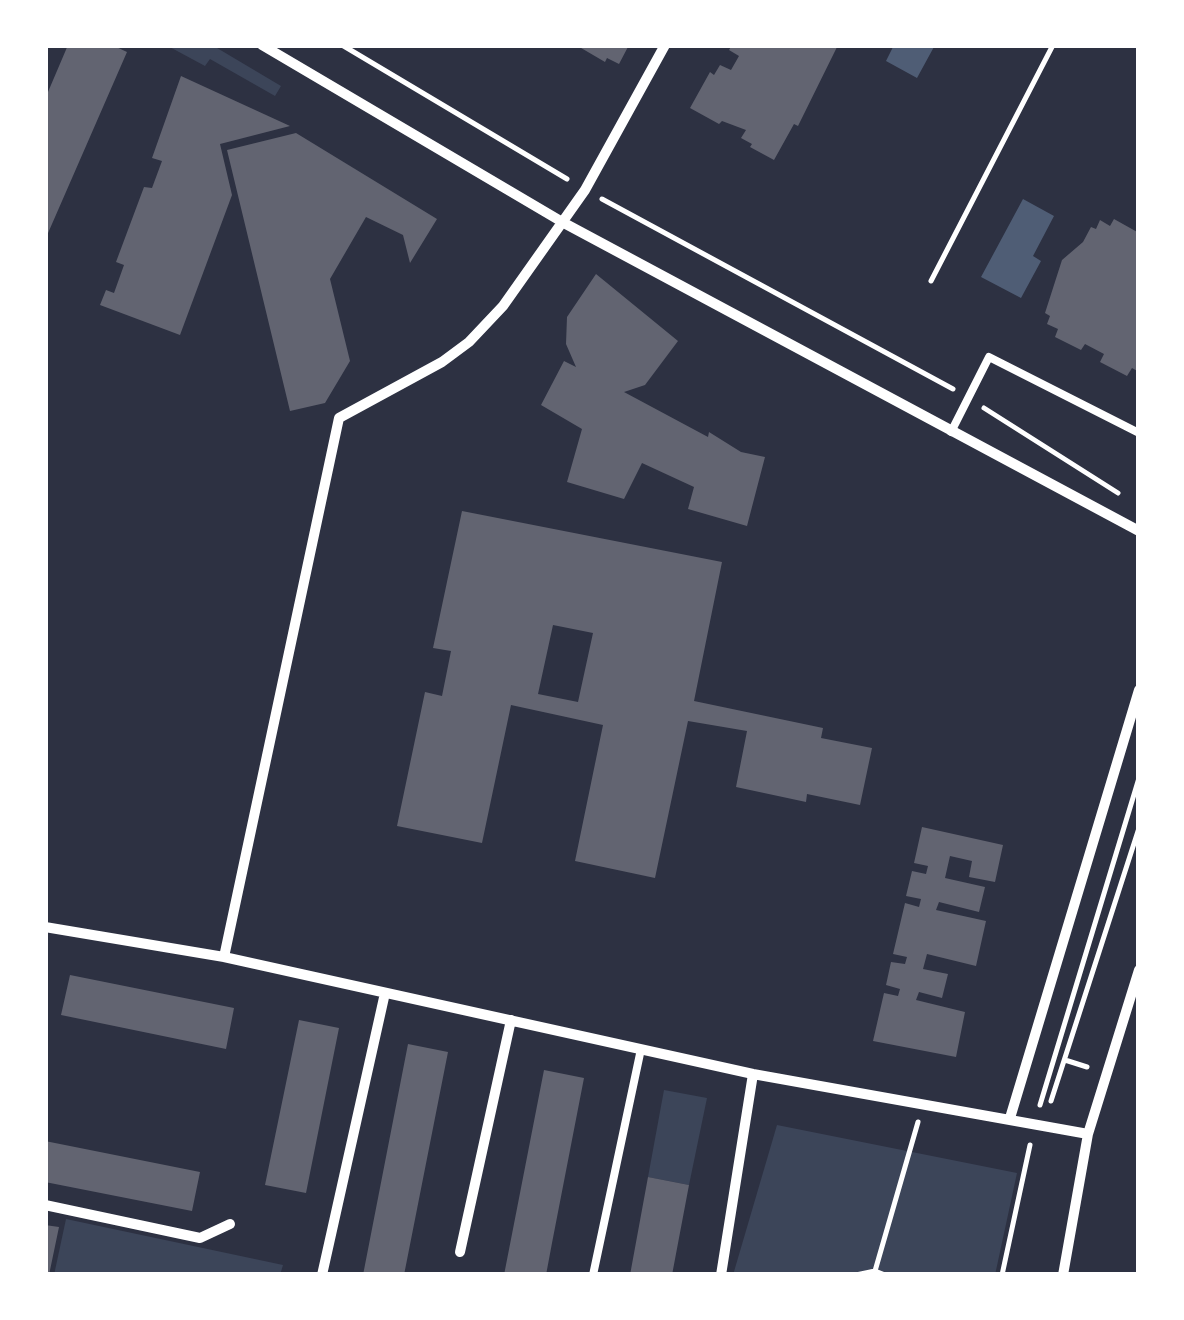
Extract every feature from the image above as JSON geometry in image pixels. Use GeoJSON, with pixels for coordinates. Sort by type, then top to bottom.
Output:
{"type":"FeatureCollection","features":[{"type":"Feature","properties":{"kind":"street"},"geometry":{"type":"LineString","coordinates":[[262,45],[564,223],[1139,532]]}},
{"type":"Feature","properties":{"kind":"street"},"geometry":{"type":"LineString","coordinates":[[224,957],[339,418],[412,381],[469,342],[503,306],[585,190],[665,45]]}},
{"type":"Feature","properties":{"kind":"street"},"geometry":{"type":"LineString","coordinates":[[1010,1118],[1139,690]]}},
{"type":"Feature","properties":{"kind":"street"},"geometry":{"type":"LineString","coordinates":[[45,927],[224,957],[753,1074],[1088,1134]]}},
{"type":"Feature","properties":{"kind":"street"},"geometry":{"type":"LineString","coordinates":[[1063,1275],[1088,1134],[1139,970]]}},
{"type":"Feature","properties":{"kind":"street"},"geometry":{"type":"LineString","coordinates":[[322,1275],[385,993]]}},
{"type":"Feature","properties":{"kind":"street"},"geometry":{"type":"LineString","coordinates":[[460,1252],[510,1020]]}},
{"type":"Feature","properties":{"kind":"street"},"geometry":{"type":"LineString","coordinates":[[721,1275],[753,1074]]}},
{"type":"Feature","properties":{"kind":"street"},"geometry":{"type":"LineString","coordinates":[[45,1205],[200,1238],[230,1224]]}},
{"type":"Feature","properties":{"kind":"lane"},"geometry":{"type":"LineString","coordinates":[[952,432],[989,357],[1139,433]]}},
{"type":"Feature","properties":{"kind":"lane"},"geometry":{"type":"LineString","coordinates":[[593,1275],[642,1049]]}},
{"type":"Feature","properties":{"kind":"path"},"geometry":{"type":"LineString","coordinates":[[342,45],[585,190],[968,397],[1124,497]]}},
{"type":"Feature","properties":{"kind":"path"},"geometry":{"type":"LineString","coordinates":[[930,281],[1054,45]]}},
{"type":"Feature","properties":{"kind":"path"},"geometry":{"type":"LineString","coordinates":[[1002,1275],[1035,1122],[1139,778]]}},
{"type":"Feature","properties":{"kind":"path"},"geometry":{"type":"LineString","coordinates":[[1052,1102],[1139,828]]}},
{"type":"Feature","properties":{"kind":"path"},"geometry":{"type":"LineString","coordinates":[[1038,1052],[1088,1066]]}},
{"type":"Feature","properties":{"kind":"path"},"geometry":{"type":"LineString","coordinates":[[875,1271],[923,1105]]}},
{"type":"Feature","properties":{"kind":"path"},"geometry":{"type":"LineString","coordinates":[[856,1275],[875,1271],[885,1275]]}},
{"type":"Feature","properties":{"kind":"shaded area"},"geometry":{"type":"Polygon","coordinates":[[[166,45],[212,45],[281,86],[275,96],[210,59],[205,66],[166,45]]]}},
{"type":"Feature","properties":{"kind":"shaded area"},"geometry":{"type":"Polygon","coordinates":[[[894,45],[935,45],[917,78],[886,61],[894,45]]]}},
{"type":"Feature","properties":{"kind":"shaded area"},"geometry":{"type":"Polygon","coordinates":[[[1023,199],[1054,216],[1033,256],[1041,261],[1021,298],[981,277],[1023,199]]]}},
{"type":"Feature","properties":{"kind":"shaded area"},"geometry":{"type":"Polygon","coordinates":[[[664,1090],[707,1098],[689,1185],[648,1177],[664,1090]]]}},
{"type":"Feature","properties":{"kind":"shaded area"},"geometry":{"type":"Polygon","coordinates":[[[777,1125],[1017,1173],[995,1275],[733,1275],[777,1125]]]}},
{"type":"Feature","properties":{"kind":"shaded area"},"geometry":{"type":"Polygon","coordinates":[[[66,1219],[283,1265],[280,1275],[54,1275],[66,1219]]]}},
{"type":"Feature","properties":{"kind":"building"},"geometry":{"type":"Polygon","coordinates":[[[68,45],[112,45],[127,52],[45,240],[45,99],[68,45]]]}},
{"type":"Feature","properties":{"kind":"building"},"geometry":{"type":"Polygon","coordinates":[[[576,45],[629,45],[619,64],[607,58],[605,62],[576,45]]]}},
{"type":"Feature","properties":{"kind":"building"},"geometry":{"type":"Polygon","coordinates":[[[732,45],[838,45],[798,126],[794,124],[774,160],[741,138],[746,130],[722,121],[719,124],[690,108],[710,72],[714,75],[720,65],[731,70],[739,56],[729,50],[732,45]]]}},
{"type":"Feature","properties":{"kind":"building"},"geometry":{"type":"Polygon","coordinates":[[[181,76],[290,126],[220,144],[232,195],[180,335],[100,305],[106,290],[114,293],[124,265],[116,262],[144,187],[152,188],[162,161],[152,158],[181,76]]]}},
{"type":"Feature","properties":{"kind":"building"},"geometry":{"type":"Polygon","coordinates":[[[296,133],[437,219],[410,263],[403,235],[366,217],[330,279],[350,361],[325,403],[290,411],[227,150],[296,133]]]}},
{"type":"Feature","properties":{"kind":"building"},"geometry":{"type":"Polygon","coordinates":[[[1114,219],[1139,233],[1139,372],[1132,368],[1127,376],[1100,362],[1104,354],[1085,344],[1081,350],[1055,337],[1058,329],[1047,324],[1050,316],[1045,313],[1062,260],[1083,242],[1091,227],[1096,229],[1100,220],[1110,226],[1114,219]]]}},
{"type":"Feature","properties":{"kind":"building"},"geometry":{"type":"Polygon","coordinates":[[[596,274],[678,341],[645,385],[624,392],[708,437],[709,432],[741,452],[765,457],[747,526],[688,509],[694,487],[642,463],[624,499],[567,482],[582,429],[541,405],[564,361],[576,367],[566,344],[567,317],[596,274]]]}},
{"type":"Feature","properties":{"kind":"building"},"geometry":{"type":"Polygon","coordinates":[[[462,511],[722,562],[694,701],[823,728],[821,738],[872,748],[860,805],[807,794],[806,802],[736,787],[747,731],[688,721],[655,878],[575,861],[603,725],[511,705],[482,843],[397,826],[425,692],[442,696],[451,651],[433,648],[462,511]],[[553,625],[538,694],[578,702],[593,633],[553,625]]]}},
{"type":"Feature","properties":{"kind":"building"},"geometry":{"type":"Polygon","coordinates":[[[922,827],[1003,845],[995,882],[969,877],[972,861],[950,856],[945,878],[985,887],[979,912],[939,902],[936,910],[986,921],[976,966],[927,954],[923,969],[948,974],[942,998],[919,992],[916,1000],[965,1012],[956,1057],[873,1041],[884,993],[898,996],[900,989],[886,985],[891,962],[905,964],[907,957],[893,954],[905,903],[919,907],[921,899],[906,896],[912,871],[926,874],[928,866],[914,863],[922,827]]]}},
{"type":"Feature","properties":{"kind":"building"},"geometry":{"type":"Polygon","coordinates":[[[70,975],[234,1008],[226,1049],[61,1015],[70,975]]]}},
{"type":"Feature","properties":{"kind":"building"},"geometry":{"type":"Polygon","coordinates":[[[299,1020],[339,1028],[306,1193],[265,1185],[299,1020]]]}},
{"type":"Feature","properties":{"kind":"building"},"geometry":{"type":"Polygon","coordinates":[[[408,1044],[448,1052],[404,1275],[363,1275],[408,1044]]]}},
{"type":"Feature","properties":{"kind":"building"},"geometry":{"type":"Polygon","coordinates":[[[544,1070],[584,1078],[546,1275],[504,1275],[544,1070]]]}},
{"type":"Feature","properties":{"kind":"building"},"geometry":{"type":"Polygon","coordinates":[[[45,1141],[200,1172],[192,1211],[45,1182],[45,1141]]]}},
{"type":"Feature","properties":{"kind":"building"},"geometry":{"type":"Polygon","coordinates":[[[648,1177],[689,1185],[672,1275],[630,1275],[648,1177]]]}},
{"type":"Feature","properties":{"kind":"building"},"geometry":{"type":"Polygon","coordinates":[[[45,1225],[59,1227],[49,1275],[45,1275],[45,1225]]]}}]}
